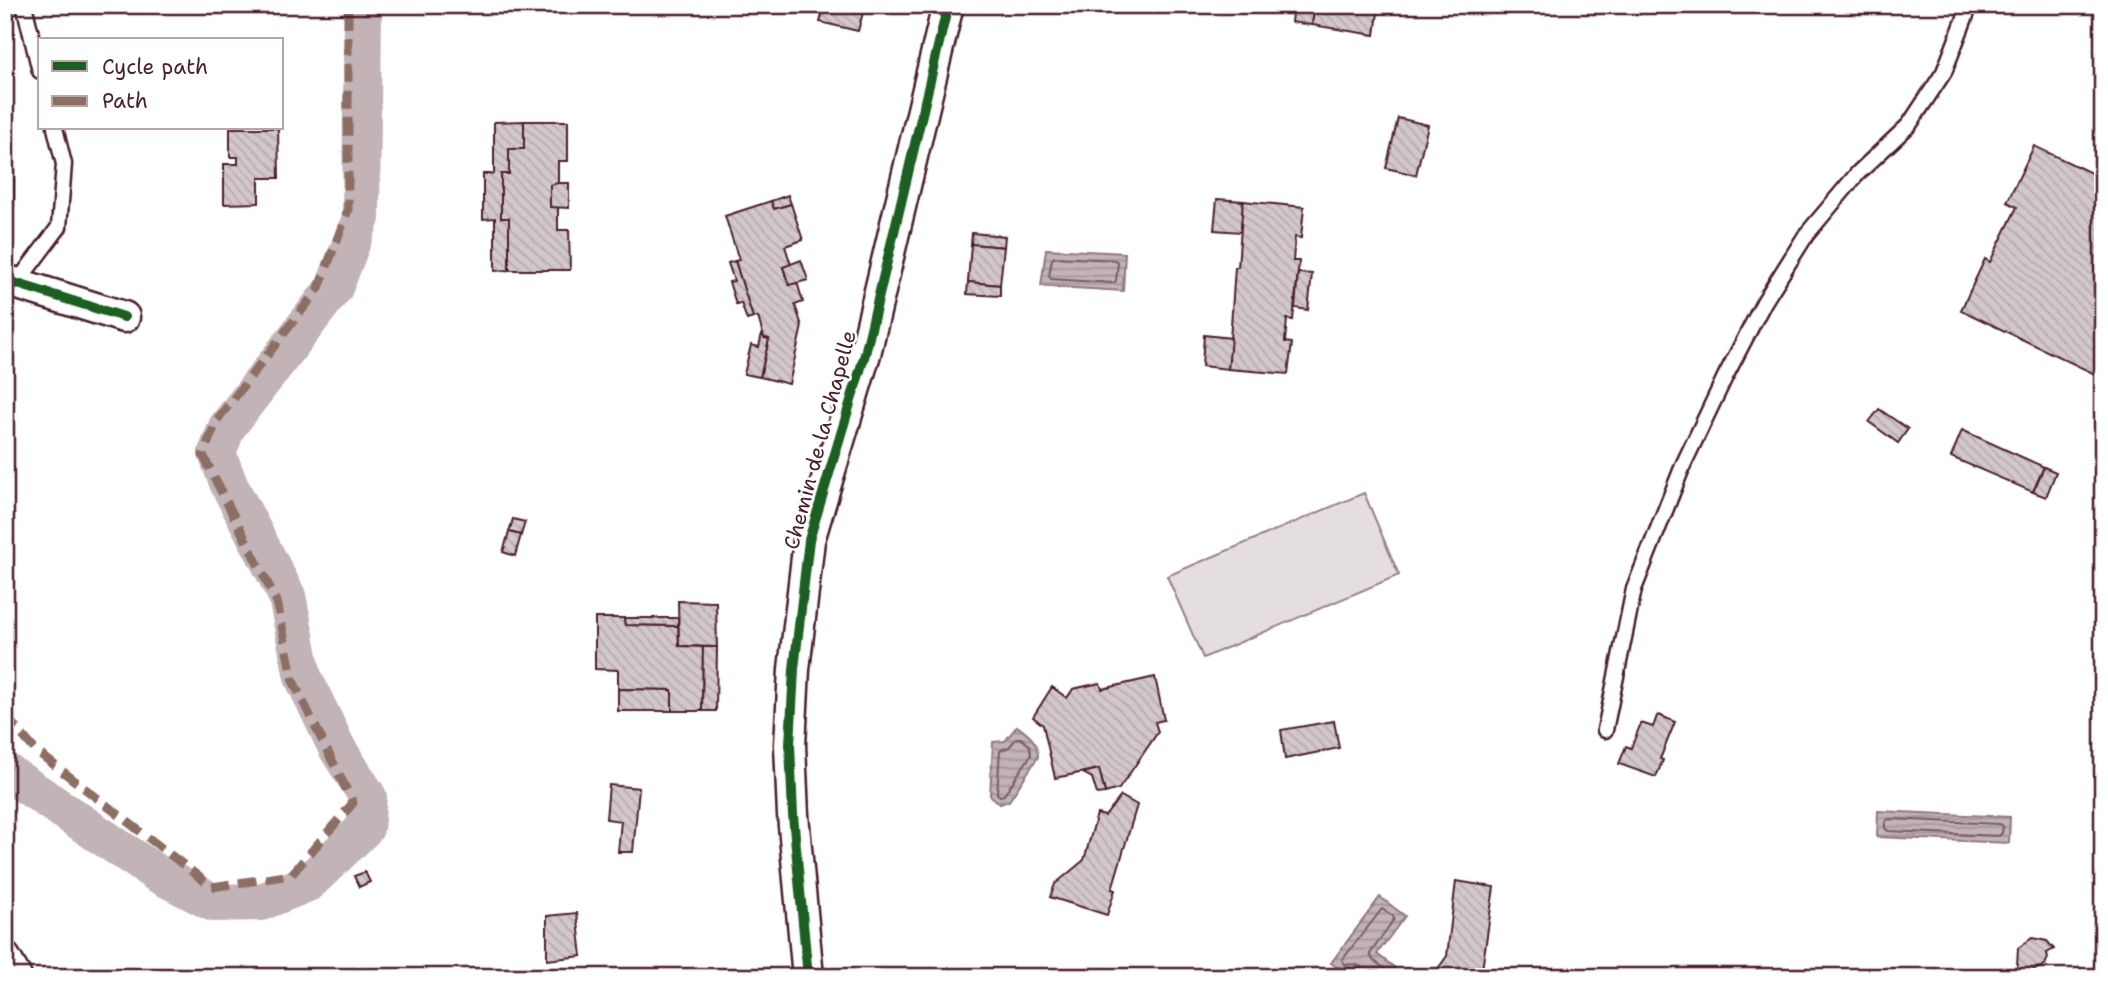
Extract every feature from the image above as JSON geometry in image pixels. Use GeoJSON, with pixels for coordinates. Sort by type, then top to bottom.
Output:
{"type":"FeatureCollection","features":[{"type":"Feature","properties":{"kind":"street","name":"Chemin de la Chapelle"},"geometry":{"type":"LineString","coordinates":[[808,977],[793,815],[790,745],[794,669],[809,540],[864,354],[948,5]]}},
{"type":"Feature","properties":{"kind":"street"},"geometry":{"type":"LineString","coordinates":[[11,282],[124,317]]}},
{"type":"Feature","properties":{"kind":"street"},"geometry":{"type":"LineString","coordinates":[[5,958],[16,977]]}},
{"type":"Feature","properties":{"kind":"lane"},"geometry":{"type":"LineString","coordinates":[[24,5],[38,63]]}},
{"type":"Feature","properties":{"kind":"lane"},"geometry":{"type":"LineString","coordinates":[[1605,730],[1634,589],[1684,463],[1725,377],[1764,302],[1805,235],[1858,173],[1909,125],[1944,72],[1970,5]]}},
{"type":"Feature","properties":{"kind":"lane"},"geometry":{"type":"LineString","coordinates":[[11,282],[59,227],[64,164],[55,130]]}},
{"type":"Feature","properties":{"kind":"shaded area"},"geometry":{"type":"Polygon","coordinates":[[[1364,493],[1399,575],[1203,658],[1167,576],[1364,493]]]}},
{"type":"Feature","properties":{"kind":"water"},"geometry":{"type":"Polygon","coordinates":[[[1046,249],[1125,253],[1123,291],[1041,286],[1046,249]]]}},
{"type":"Feature","properties":{"kind":"water"},"geometry":{"type":"Polygon","coordinates":[[[1017,726],[1035,743],[1038,757],[1009,801],[1000,804],[990,795],[993,742],[1005,741],[1017,726]]]}},
{"type":"Feature","properties":{"kind":"water"},"geometry":{"type":"Polygon","coordinates":[[[1878,811],[2010,817],[2009,843],[1877,837],[1878,811]]]}},
{"type":"Feature","properties":{"kind":"water"},"geometry":{"type":"Polygon","coordinates":[[[1380,897],[1405,916],[1377,954],[1395,968],[1388,977],[1362,977],[1353,970],[1348,975],[1331,963],[1380,897]]]}},
{"type":"Feature","properties":{"kind":"building"},"geometry":{"type":"Polygon","coordinates":[[[825,5],[865,5],[858,31],[820,22],[825,5]]]}},
{"type":"Feature","properties":{"kind":"building"},"geometry":{"type":"Polygon","coordinates":[[[1293,5],[1315,5],[1312,25],[1291,22],[1293,5]]]}},
{"type":"Feature","properties":{"kind":"building"},"geometry":{"type":"Polygon","coordinates":[[[1315,5],[1379,5],[1375,35],[1312,25],[1315,5]]]}},
{"type":"Feature","properties":{"kind":"building"},"geometry":{"type":"Polygon","coordinates":[[[1398,118],[1428,125],[1416,175],[1386,168],[1398,118]]]}},
{"type":"Feature","properties":{"kind":"building"},"geometry":{"type":"Polygon","coordinates":[[[524,121],[524,149],[509,149],[509,174],[501,174],[501,218],[509,218],[509,270],[495,271],[495,218],[483,219],[483,174],[494,174],[494,122],[524,121]]]}},
{"type":"Feature","properties":{"kind":"building"},"geometry":{"type":"Polygon","coordinates":[[[524,121],[568,121],[568,161],[558,161],[558,185],[550,185],[550,207],[558,207],[558,230],[569,230],[570,270],[509,270],[509,218],[501,218],[501,174],[509,174],[509,149],[524,149],[524,121]]]}},
{"type":"Feature","properties":{"kind":"building"},"geometry":{"type":"Polygon","coordinates":[[[230,130],[278,130],[279,178],[259,178],[259,203],[224,204],[224,164],[238,164],[238,157],[230,157],[230,130]]]}},
{"type":"Feature","properties":{"kind":"building"},"geometry":{"type":"Polygon","coordinates":[[[2034,146],[2093,174],[2098,164],[2103,167],[2103,378],[1961,310],[1985,259],[1990,262],[2017,207],[2007,202],[2034,146]]]}},
{"type":"Feature","properties":{"kind":"building"},"geometry":{"type":"Polygon","coordinates":[[[5,157],[14,160],[14,205],[5,202],[5,157]]]}},
{"type":"Feature","properties":{"kind":"building"},"geometry":{"type":"Polygon","coordinates":[[[569,183],[569,208],[550,207],[550,185],[569,183]]]}},
{"type":"Feature","properties":{"kind":"building"},"geometry":{"type":"Polygon","coordinates":[[[788,195],[791,204],[774,209],[771,201],[788,195]]]}},
{"type":"Feature","properties":{"kind":"building"},"geometry":{"type":"Polygon","coordinates":[[[1217,199],[1243,201],[1241,232],[1214,230],[1217,199]]]}},
{"type":"Feature","properties":{"kind":"building"},"geometry":{"type":"Polygon","coordinates":[[[771,201],[774,209],[791,204],[803,240],[785,246],[791,265],[783,267],[789,285],[797,282],[803,302],[795,305],[802,326],[789,384],[760,377],[769,339],[764,338],[758,317],[753,318],[735,261],[739,260],[725,216],[771,201]]]}},
{"type":"Feature","properties":{"kind":"building"},"geometry":{"type":"Polygon","coordinates":[[[1243,201],[1304,207],[1301,238],[1295,237],[1293,261],[1299,261],[1293,320],[1287,319],[1285,342],[1292,343],[1288,374],[1228,369],[1243,201]]]}},
{"type":"Feature","properties":{"kind":"building"},"geometry":{"type":"Polygon","coordinates":[[[972,233],[1005,236],[1004,247],[971,244],[972,233]]]}},
{"type":"Feature","properties":{"kind":"building"},"geometry":{"type":"Polygon","coordinates":[[[971,244],[1004,247],[1000,285],[968,282],[971,244]]]}},
{"type":"Feature","properties":{"kind":"building"},"geometry":{"type":"Polygon","coordinates":[[[801,260],[808,280],[789,285],[783,267],[801,260]]]}},
{"type":"Feature","properties":{"kind":"building"},"geometry":{"type":"Polygon","coordinates":[[[735,261],[753,318],[747,320],[741,303],[736,304],[729,282],[734,281],[728,263],[735,261]]]}},
{"type":"Feature","properties":{"kind":"building"},"geometry":{"type":"Polygon","coordinates":[[[1298,273],[1312,274],[1308,310],[1295,308],[1298,273]]]}},
{"type":"Feature","properties":{"kind":"building"},"geometry":{"type":"Polygon","coordinates":[[[968,282],[1000,285],[1000,296],[967,294],[968,282]]]}},
{"type":"Feature","properties":{"kind":"building"},"geometry":{"type":"Polygon","coordinates":[[[762,333],[764,338],[769,339],[760,377],[744,374],[751,345],[759,347],[762,333]]]}},
{"type":"Feature","properties":{"kind":"building"},"geometry":{"type":"Polygon","coordinates":[[[1204,335],[1231,338],[1228,369],[1202,366],[1204,335]]]}},
{"type":"Feature","properties":{"kind":"building"},"geometry":{"type":"Polygon","coordinates":[[[1879,409],[1908,429],[1898,443],[1869,422],[1879,409]]]}},
{"type":"Feature","properties":{"kind":"building"},"geometry":{"type":"Polygon","coordinates":[[[1962,430],[2044,467],[2033,492],[1951,457],[1962,430]]]}},
{"type":"Feature","properties":{"kind":"building"},"geometry":{"type":"Polygon","coordinates":[[[2044,467],[2056,472],[2046,497],[2033,492],[2044,467]]]}},
{"type":"Feature","properties":{"kind":"building"},"geometry":{"type":"Polygon","coordinates":[[[513,519],[525,522],[521,535],[509,532],[513,519]]]}},
{"type":"Feature","properties":{"kind":"building"},"geometry":{"type":"Polygon","coordinates":[[[509,532],[521,535],[515,556],[503,552],[509,532]]]}},
{"type":"Feature","properties":{"kind":"building"},"geometry":{"type":"Polygon","coordinates":[[[678,601],[716,602],[717,647],[679,646],[678,601]]]}},
{"type":"Feature","properties":{"kind":"building"},"geometry":{"type":"Polygon","coordinates":[[[595,618],[624,618],[625,625],[678,626],[679,646],[703,647],[702,711],[672,711],[672,690],[618,689],[618,670],[595,669],[595,618]]]}},
{"type":"Feature","properties":{"kind":"building"},"geometry":{"type":"Polygon","coordinates":[[[624,618],[678,618],[678,626],[625,625],[624,618]]]}},
{"type":"Feature","properties":{"kind":"building"},"geometry":{"type":"Polygon","coordinates":[[[703,647],[717,647],[716,711],[702,711],[703,647]]]}},
{"type":"Feature","properties":{"kind":"building"},"geometry":{"type":"Polygon","coordinates":[[[1155,677],[1164,720],[1155,722],[1158,732],[1119,789],[1105,793],[1099,769],[1055,778],[1043,725],[1033,717],[1052,687],[1067,698],[1073,689],[1100,683],[1102,689],[1155,677]]]}},
{"type":"Feature","properties":{"kind":"building"},"geometry":{"type":"Polygon","coordinates":[[[618,689],[672,690],[672,711],[618,711],[618,689]]]}},
{"type":"Feature","properties":{"kind":"building"},"geometry":{"type":"Polygon","coordinates":[[[1659,715],[1675,722],[1656,777],[1619,764],[1626,746],[1631,748],[1641,723],[1653,727],[1659,715]]]}},
{"type":"Feature","properties":{"kind":"building"},"geometry":{"type":"Polygon","coordinates":[[[1334,721],[1339,748],[1285,759],[1281,730],[1334,721]]]}},
{"type":"Feature","properties":{"kind":"building"},"geometry":{"type":"Polygon","coordinates":[[[1099,769],[1105,793],[1097,794],[1092,778],[1083,773],[1099,769]]]}},
{"type":"Feature","properties":{"kind":"building"},"geometry":{"type":"Polygon","coordinates":[[[609,785],[639,788],[633,852],[618,852],[621,821],[606,819],[609,785]]]}},
{"type":"Feature","properties":{"kind":"building"},"geometry":{"type":"Polygon","coordinates":[[[1121,796],[1137,805],[1107,915],[1050,897],[1055,884],[1084,860],[1097,814],[1105,816],[1121,796]]]}},
{"type":"Feature","properties":{"kind":"building"},"geometry":{"type":"Polygon","coordinates":[[[365,872],[370,882],[359,887],[354,876],[365,872]]]}},
{"type":"Feature","properties":{"kind":"building"},"geometry":{"type":"Polygon","coordinates":[[[1456,881],[1494,887],[1481,977],[1432,977],[1447,956],[1456,881]]]}},
{"type":"Feature","properties":{"kind":"building"},"geometry":{"type":"Polygon","coordinates":[[[577,913],[582,956],[547,960],[547,916],[577,913]]]}},
{"type":"Feature","properties":{"kind":"building"},"geometry":{"type":"Polygon","coordinates":[[[2032,938],[2047,941],[2054,949],[2047,953],[2045,965],[2023,975],[2017,966],[2018,948],[2032,938]]]}},
{"type":"Feature","properties":{"kind":"waterway"},"geometry":{"type":"LineString","coordinates":[[5,771],[156,873],[214,903],[261,902],[308,883],[365,828],[368,797],[337,748],[303,677],[287,596],[229,485],[217,453],[227,427],[334,288],[361,218],[363,5]]}},
{"type":"Feature","properties":{"kind":"marked path"},"geometry":{"type":"LineString","coordinates":[[5,715],[35,750],[212,887],[291,875],[353,803],[293,681],[277,602],[203,455],[217,420],[319,288],[348,210],[348,5]]}},
{"type":"Feature","properties":{"kind":"cycle path"},"geometry":{"type":"LineString","coordinates":[[808,977],[793,815],[790,745],[794,669],[809,540],[865,354],[948,5]]}},
{"type":"Feature","properties":{"kind":"cycle path"},"geometry":{"type":"LineString","coordinates":[[5,280],[124,317]]}}]}
